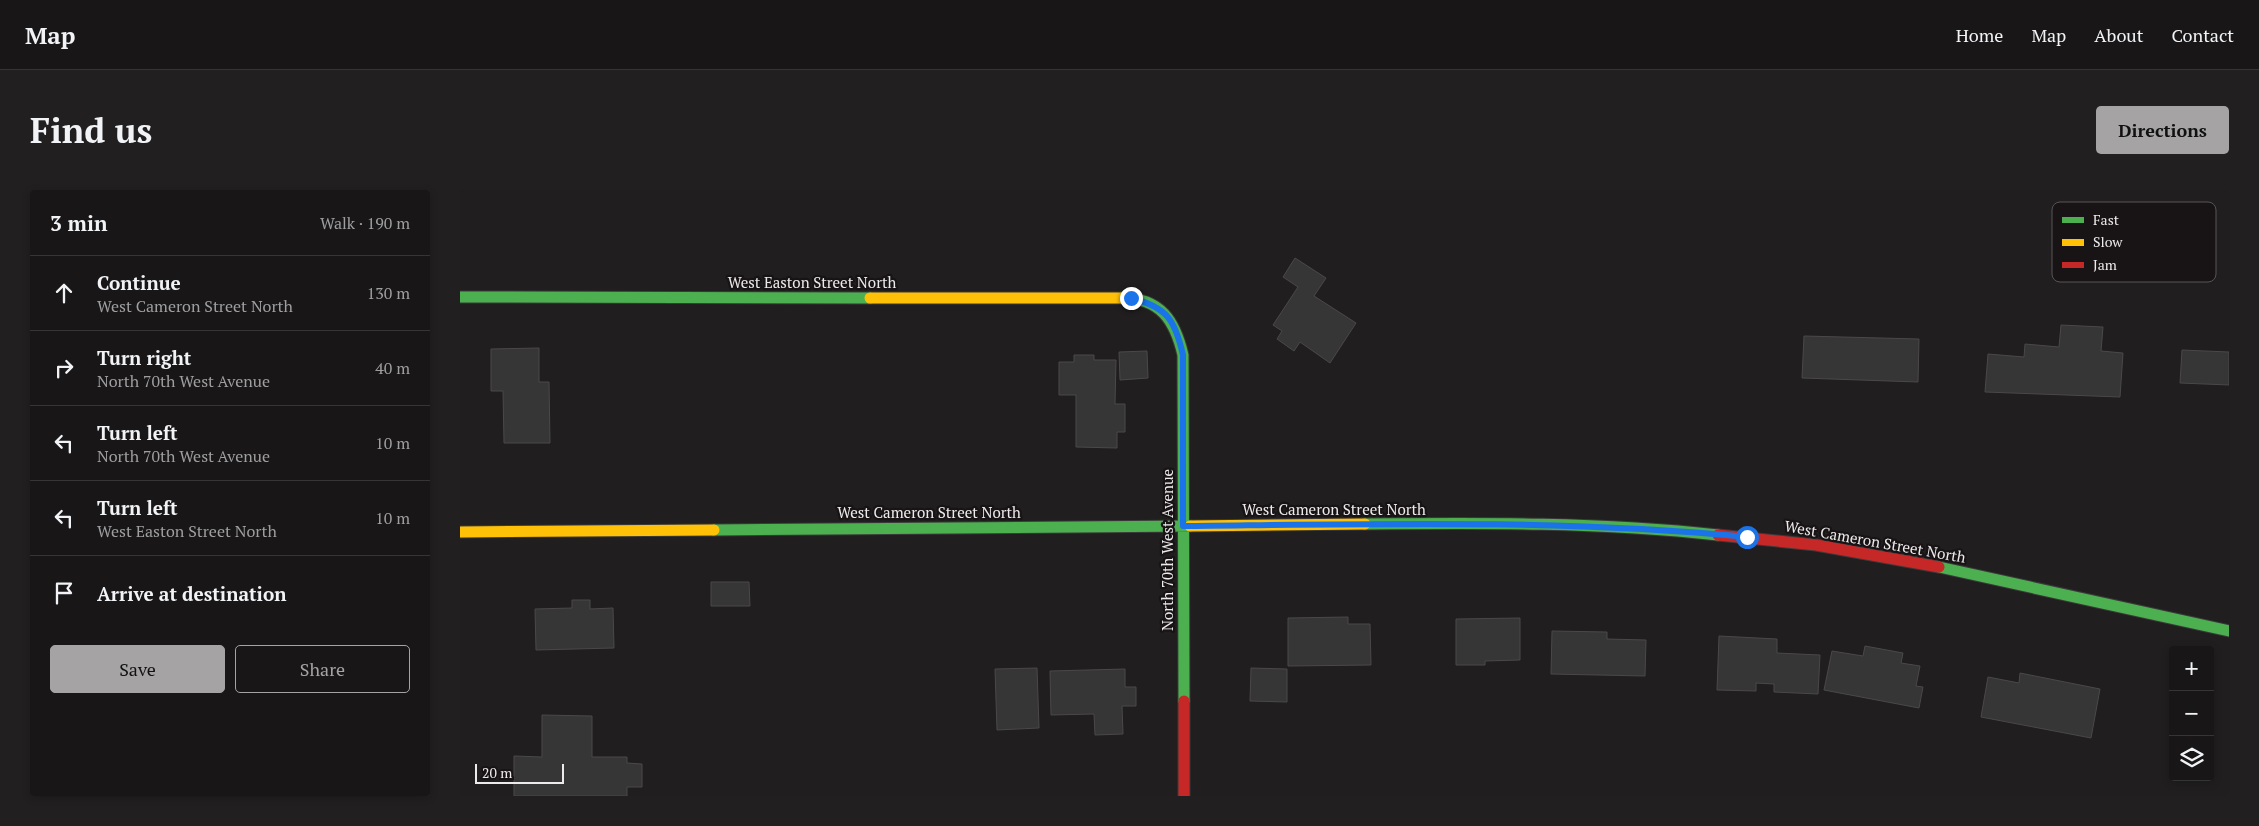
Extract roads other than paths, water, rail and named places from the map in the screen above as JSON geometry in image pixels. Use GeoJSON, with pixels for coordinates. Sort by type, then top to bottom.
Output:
{"type":"FeatureCollection","features":[{"type":"Feature","properties":{"kind":"street","name":"West Easton Street North"},"geometry":{"type":"LineString","coordinates":[[460,297],[1131,298],[1148,302],[1162,310]]}},
{"type":"Feature","properties":{"kind":"street","name":"North 70th West Avenue"},"geometry":{"type":"LineString","coordinates":[[1162,310],[1170,318],[1178,334],[1183,355],[1184,796]]}},
{"type":"Feature","properties":{"kind":"street","name":"West Cameron Street North"},"geometry":{"type":"LineString","coordinates":[[460,532],[1183,526],[1589,525],[1666,529],[1816,544],[1943,568],[2229,632]]}}]}
